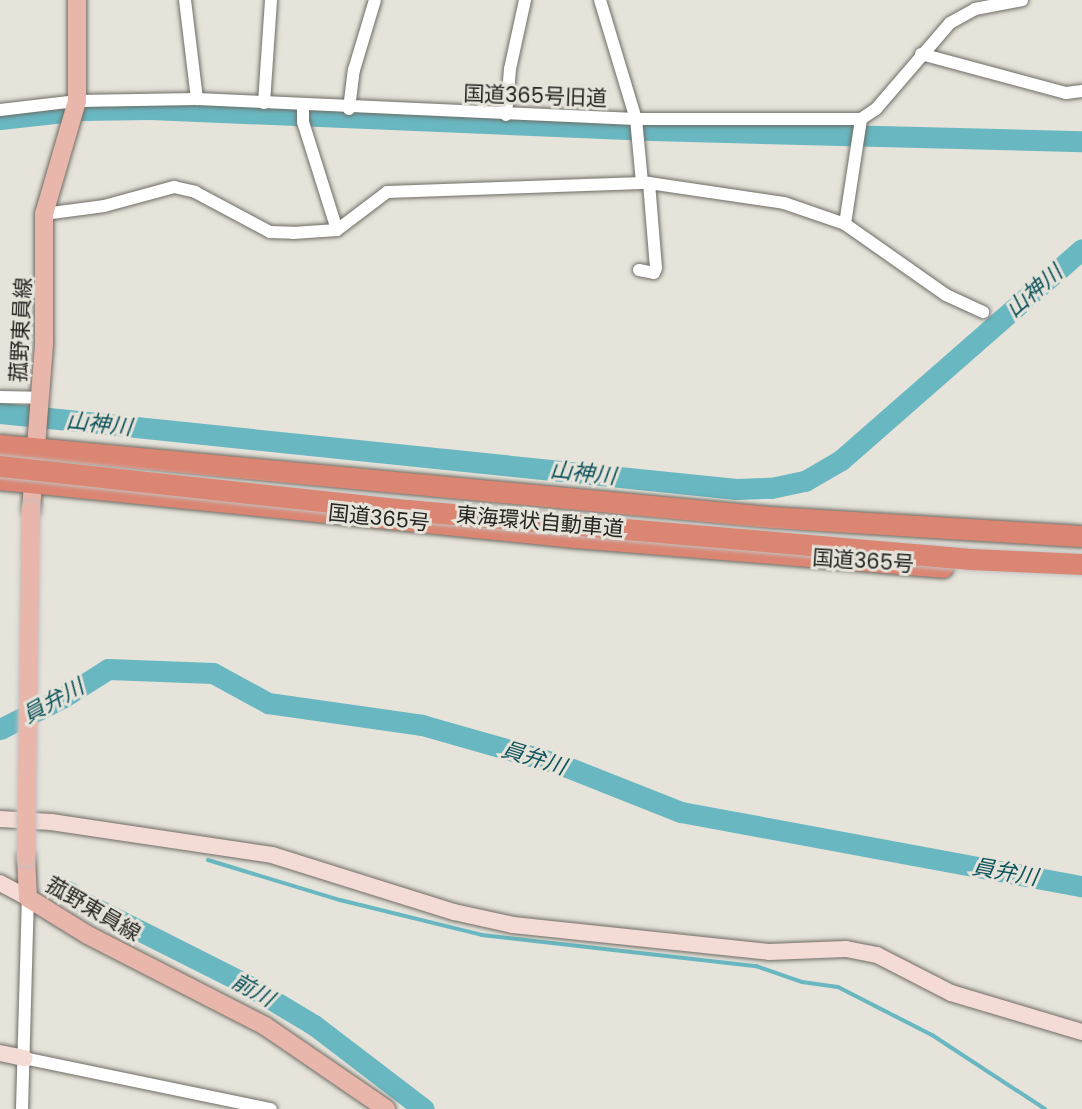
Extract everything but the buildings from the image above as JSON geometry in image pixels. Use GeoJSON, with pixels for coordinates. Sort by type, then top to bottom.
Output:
{"type":"FeatureCollection","features":[{"type":"Feature","properties":{"kind":"highway","name":"国道365号"},"geometry":{"type":"LineString","coordinates":[[0,445],[36,443],[770,517],[1082,536]]}},
{"type":"Feature","properties":{"kind":"highway","name":"東海環状自動車道"},"geometry":{"type":"LineString","coordinates":[[0,466],[488,518],[971,559],[1082,564]]}},
{"type":"Feature","properties":{"kind":"highway","name":"国道365号"},"geometry":{"type":"LineString","coordinates":[[0,479],[574,537],[1082,574]]}},
{"type":"Feature","properties":{"kind":"main road","name":"菰野東員線"},"geometry":{"type":"LineString","coordinates":[[76,0],[74,109],[44,214],[44,342],[31,510],[26,856],[28,898],[88,935],[265,1026],[386,1109]]}},
{"type":"Feature","properties":{"kind":"street"},"geometry":{"type":"LineString","coordinates":[[185,0],[197,99]]}},
{"type":"Feature","properties":{"kind":"street"},"geometry":{"type":"LineString","coordinates":[[264,103],[271,0]]}},
{"type":"Feature","properties":{"kind":"street"},"geometry":{"type":"LineString","coordinates":[[349,109],[354,70],[375,0]]}},
{"type":"Feature","properties":{"kind":"street"},"geometry":{"type":"LineString","coordinates":[[506,115],[510,69],[525,0]]}},
{"type":"Feature","properties":{"kind":"street"},"geometry":{"type":"LineString","coordinates":[[600,0],[637,126],[646,183],[656,268],[654,273],[639,270]]}},
{"type":"Feature","properties":{"kind":"street"},"geometry":{"type":"LineString","coordinates":[[845,224],[860,141],[860,123],[876,109],[950,23],[975,9],[1022,0]]}},
{"type":"Feature","properties":{"kind":"street"},"geometry":{"type":"LineString","coordinates":[[921,54],[1066,93],[1082,91]]}},
{"type":"Feature","properties":{"kind":"street","name":"国道365号旧道"},"geometry":{"type":"LineString","coordinates":[[0,110],[74,109],[197,99],[264,103],[303,112],[349,109],[506,115],[637,126],[860,123]]}},
{"type":"Feature","properties":{"kind":"street"},"geometry":{"type":"LineString","coordinates":[[303,112],[337,230]]}},
{"type":"Feature","properties":{"kind":"street"},"geometry":{"type":"LineString","coordinates":[[44,214],[104,206],[174,187],[195,192],[270,232],[337,230],[387,192],[646,183],[784,203],[845,224],[946,295],[983,312]]}},
{"type":"Feature","properties":{"kind":"street"},"geometry":{"type":"LineString","coordinates":[[0,397],[38,401]]}},
{"type":"Feature","properties":{"kind":"street"},"geometry":{"type":"LineString","coordinates":[[0,819],[51,822],[272,855],[454,912],[513,926],[769,952],[846,949],[877,955],[951,993],[1082,1032]]}},
{"type":"Feature","properties":{"kind":"street"},"geometry":{"type":"LineString","coordinates":[[0,883],[28,898],[22,1109]]}},
{"type":"Feature","properties":{"kind":"street"},"geometry":{"type":"LineString","coordinates":[[0,1053],[271,1109]]}},
{"type":"Feature","properties":{"kind":"waterway","name":"山神川"},"geometry":{"type":"LineString","coordinates":[[0,119],[82,110],[150,109],[651,130],[1082,141]]}},
{"type":"Feature","properties":{"kind":"waterway","name":"山神川"},"geometry":{"type":"LineString","coordinates":[[0,413],[736,489],[771,488],[805,481],[841,460],[1082,249]]}},
{"type":"Feature","properties":{"kind":"waterway","name":"員弁川"},"geometry":{"type":"LineString","coordinates":[[0,729],[64,697],[108,669],[213,673],[268,703],[422,725],[562,765],[681,812],[1082,886]]}},
{"type":"Feature","properties":{"kind":"waterway"},"geometry":{"type":"LineString","coordinates":[[208,860],[340,900],[482,935],[756,966],[802,982],[838,987],[932,1035],[1045,1109]]}},
{"type":"Feature","properties":{"kind":"waterway","name":"前川"},"geometry":{"type":"LineString","coordinates":[[68,891],[77,899],[244,983],[314,1025],[424,1109]]}}]}
